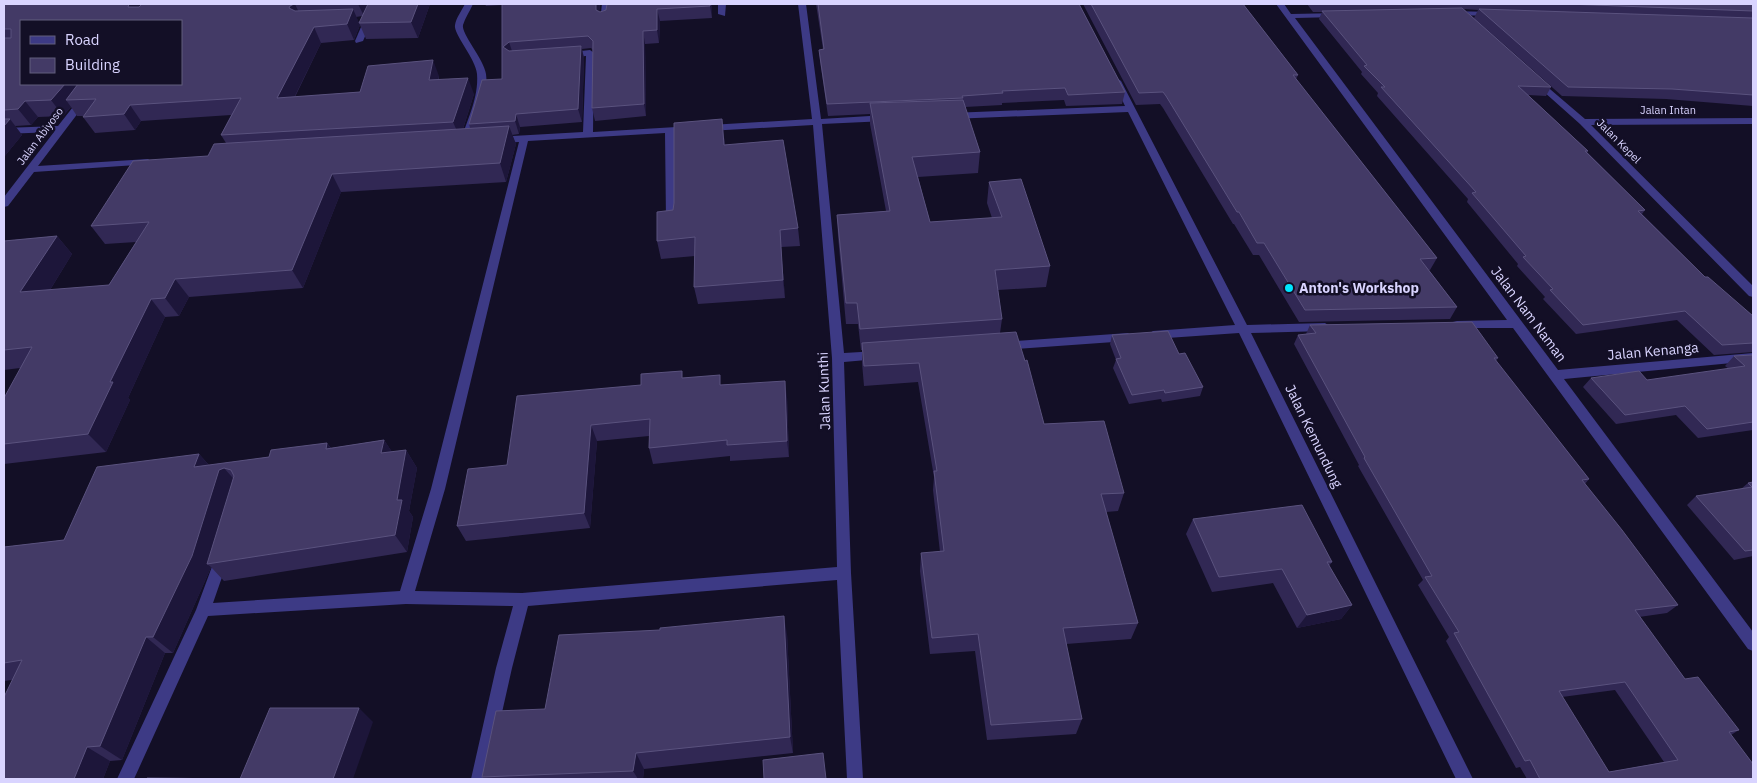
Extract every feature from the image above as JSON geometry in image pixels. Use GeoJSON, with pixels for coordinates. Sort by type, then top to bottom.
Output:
{"type":"FeatureCollection","features":[{"type":"Feature","properties":{"kind":"street"},"geometry":{"type":"LineString","coordinates":[[359,41],[375,4]]}},
{"type":"Feature","properties":{"kind":"street"},"geometry":{"type":"LineString","coordinates":[[469,4],[459,26],[478,61],[482,77],[470,142],[896,118]]}},
{"type":"Feature","properties":{"kind":"street"},"geometry":{"type":"LineString","coordinates":[[604,22],[606,4]]}},
{"type":"Feature","properties":{"kind":"street"},"geometry":{"type":"LineString","coordinates":[[722,4],[722,14]]}},
{"type":"Feature","properties":{"kind":"street","name":"Jalan Kunthi"},"geometry":{"type":"LineString","coordinates":[[802,4],[817,121],[838,358],[844,573],[855,779]]}},
{"type":"Feature","properties":{"kind":"street","name":"Jalan Nam Naman"},"geometry":{"type":"LineString","coordinates":[[1280,4],[1517,324],[1748,629],[1753,644]]}},
{"type":"Feature","properties":{"kind":"street"},"geometry":{"type":"LineString","coordinates":[[1442,13],[1500,14]]}},
{"type":"Feature","properties":{"kind":"street"},"geometry":{"type":"LineString","coordinates":[[1462,13],[1476,26]]}},
{"type":"Feature","properties":{"kind":"street"},"geometry":{"type":"LineString","coordinates":[[1290,16],[1347,15]]}},
{"type":"Feature","properties":{"kind":"street"},"geometry":{"type":"LineString","coordinates":[[359,20],[368,20]]}},
{"type":"Feature","properties":{"kind":"street"},"geometry":{"type":"LineString","coordinates":[[552,56],[590,53],[588,135]]}},
{"type":"Feature","properties":{"kind":"street","name":"Jalan Kemundung"},"geometry":{"type":"LineString","coordinates":[[1114,74],[1465,779]]}},
{"type":"Feature","properties":{"kind":"street","name":"Jalan Kepel"},"geometry":{"type":"LineString","coordinates":[[1533,77],[1583,122],[1753,293]]}},
{"type":"Feature","properties":{"kind":"street","name":"Jalan Abiyoso"},"geometry":{"type":"LineString","coordinates":[[4,204],[94,85]]}},
{"type":"Feature","properties":{"kind":"street"},"geometry":{"type":"LineString","coordinates":[[945,116],[1131,109]]}},
{"type":"Feature","properties":{"kind":"street","name":"Jalan Intan"},"geometry":{"type":"LineString","coordinates":[[1583,122],[1753,121]]}},
{"type":"Feature","properties":{"kind":"street"},"geometry":{"type":"LineString","coordinates":[[4,131],[61,129]]}},
{"type":"Feature","properties":{"kind":"street"},"geometry":{"type":"LineString","coordinates":[[670,130],[671,221]]}},
{"type":"Feature","properties":{"kind":"street"},"geometry":{"type":"LineString","coordinates":[[406,597],[438,489],[524,139]]}},
{"type":"Feature","properties":{"kind":"street"},"geometry":{"type":"LineString","coordinates":[[30,169],[159,161]]}},
{"type":"Feature","properties":{"kind":"street"},"geometry":{"type":"LineString","coordinates":[[1448,325],[1517,324]]}},
{"type":"Feature","properties":{"kind":"street"},"geometry":{"type":"LineString","coordinates":[[986,348],[1242,329],[1340,327]]}},
{"type":"Feature","properties":{"kind":"street"},"geometry":{"type":"LineString","coordinates":[[838,358],[888,355]]}},
{"type":"Feature","properties":{"kind":"street","name":"Jalan Kenanga"},"geometry":{"type":"LineString","coordinates":[[1556,375],[1753,357]]}},
{"type":"Feature","properties":{"kind":"street"},"geometry":{"type":"LineString","coordinates":[[125,779],[203,610],[218,572],[225,546]]}},
{"type":"Feature","properties":{"kind":"street"},"geometry":{"type":"LineString","coordinates":[[203,610],[406,597],[522,600],[844,573]]}},
{"type":"Feature","properties":{"kind":"street"},"geometry":{"type":"LineString","coordinates":[[479,779],[504,668],[522,600]]}},
{"type":"Feature","properties":{"kind":"building"},"geometry":{"type":"Polygon","coordinates":[[[4,4],[129,4],[128,7],[139,7],[142,4],[294,4],[289,8],[295,11],[353,9],[347,24],[314,27],[277,98],[360,92],[368,66],[433,60],[429,80],[468,78],[453,122],[221,135],[241,98],[130,105],[124,114],[83,117],[96,99],[66,100],[77,85],[182,85],[182,20],[20,20],[20,85],[64,85],[51,100],[25,101],[18,109],[4,110],[4,38],[11,38],[11,29],[4,29],[4,4]]]}},
{"type":"Feature","properties":{"kind":"building"},"geometry":{"type":"Polygon","coordinates":[[[368,4],[418,4],[411,22],[359,23],[368,4]]]}},
{"type":"Feature","properties":{"kind":"building"},"geometry":{"type":"Polygon","coordinates":[[[502,4],[596,4],[596,10],[600,12],[606,10],[607,4],[710,4],[710,6],[657,9],[657,30],[643,31],[644,104],[592,108],[593,41],[588,36],[509,42],[503,47],[509,51],[581,46],[578,109],[516,114],[515,121],[469,124],[482,80],[502,79],[502,4]]]}},
{"type":"Feature","properties":{"kind":"building"},"geometry":{"type":"Polygon","coordinates":[[[818,4],[1079,4],[1125,92],[1068,95],[1065,88],[1002,91],[1003,93],[962,96],[963,98],[827,104],[819,50],[824,49],[818,4]]]}},
{"type":"Feature","properties":{"kind":"building"},"geometry":{"type":"Polygon","coordinates":[[[1091,4],[1243,4],[1298,75],[1293,75],[1437,258],[1420,259],[1457,307],[1305,310],[1264,243],[1257,243],[1163,92],[1139,93],[1091,4]]]}},
{"type":"Feature","properties":{"kind":"building"},"geometry":{"type":"Polygon","coordinates":[[[1566,4],[1753,4],[1753,11],[1566,4]]]}},
{"type":"Feature","properties":{"kind":"building"},"geometry":{"type":"Polygon","coordinates":[[[1462,8],[1551,87],[1518,86],[1588,151],[1585,151],[1645,210],[1638,211],[1705,277],[1708,277],[1753,316],[1753,343],[1722,345],[1685,311],[1583,325],[1550,290],[1553,289],[1523,257],[1526,256],[1472,193],[1476,192],[1381,87],[1385,87],[1364,66],[1367,65],[1322,11],[1462,8]]]}},
{"type":"Feature","properties":{"kind":"building"},"geometry":{"type":"Polygon","coordinates":[[[1479,9],[1753,18],[1753,95],[1672,89],[1568,87],[1479,9]]]}},
{"type":"Feature","properties":{"kind":"building"},"geometry":{"type":"Polygon","coordinates":[[[963,100],[980,152],[912,157],[930,222],[1002,217],[989,182],[1021,179],[1050,266],[995,270],[1002,319],[860,329],[857,303],[846,303],[837,215],[890,211],[870,103],[963,100]]]}},
{"type":"Feature","properties":{"kind":"building"},"geometry":{"type":"Polygon","coordinates":[[[4,119],[10,119],[4,126],[4,119]]]}},
{"type":"Feature","properties":{"kind":"building"},"geometry":{"type":"Polygon","coordinates":[[[722,119],[724,145],[783,140],[798,228],[780,230],[783,280],[694,287],[695,237],[657,241],[657,212],[673,210],[674,123],[722,119]]]}},
{"type":"Feature","properties":{"kind":"building"},"geometry":{"type":"Polygon","coordinates":[[[509,126],[500,163],[332,174],[292,270],[175,279],[165,298],[151,299],[110,382],[113,382],[88,434],[4,444],[4,398],[32,347],[4,350],[4,241],[57,236],[20,292],[109,285],[149,222],[91,226],[133,161],[208,156],[214,144],[509,126]]]}},
{"type":"Feature","properties":{"kind":"building"},"geometry":{"type":"Polygon","coordinates":[[[1472,322],[1498,358],[1494,358],[1589,479],[1582,480],[1678,605],[1635,610],[1685,679],[1698,677],[1739,730],[1729,732],[1753,764],[1753,779],[1540,779],[1530,760],[1525,761],[1454,633],[1459,632],[1425,577],[1432,576],[1364,458],[1298,335],[1316,333],[1310,325],[1472,322]],[[1625,682],[1559,691],[1609,772],[1678,760],[1625,682]]]}},
{"type":"Feature","properties":{"kind":"building"},"geometry":{"type":"Polygon","coordinates":[[[1168,331],[1179,354],[1185,353],[1203,387],[1165,393],[1164,390],[1132,395],[1116,359],[1121,358],[1112,335],[1168,331]]]}},
{"type":"Feature","properties":{"kind":"building"},"geometry":{"type":"Polygon","coordinates":[[[1016,332],[1025,361],[1027,360],[1044,424],[1104,421],[1124,493],[1101,494],[1138,623],[1063,628],[1082,719],[991,725],[978,634],[932,638],[921,553],[944,551],[934,471],[937,471],[919,363],[864,366],[862,343],[1016,332]]]}},
{"type":"Feature","properties":{"kind":"building"},"geometry":{"type":"Polygon","coordinates":[[[1753,355],[1753,422],[1707,429],[1685,406],[1625,415],[1591,378],[1639,371],[1647,380],[1745,366],[1734,356],[1753,355]]]}},
{"type":"Feature","properties":{"kind":"building"},"geometry":{"type":"Polygon","coordinates":[[[682,371],[682,378],[720,375],[720,385],[785,381],[787,441],[727,445],[727,440],[649,448],[650,419],[591,425],[584,513],[457,526],[468,469],[507,465],[517,396],[641,385],[641,374],[682,371]]]}},
{"type":"Feature","properties":{"kind":"building"},"geometry":{"type":"Polygon","coordinates":[[[384,440],[381,453],[406,450],[397,500],[402,500],[395,535],[207,564],[234,476],[231,470],[224,468],[219,470],[192,556],[153,637],[146,637],[100,746],[87,747],[74,779],[4,779],[4,697],[22,660],[4,663],[4,547],[64,540],[97,467],[199,454],[194,467],[269,457],[271,450],[327,443],[326,449],[384,440]]]}},
{"type":"Feature","properties":{"kind":"building"},"geometry":{"type":"Polygon","coordinates":[[[1753,482],[1753,550],[1745,551],[1696,496],[1752,487],[1748,483],[1753,482]]]}},
{"type":"Feature","properties":{"kind":"building"},"geometry":{"type":"Polygon","coordinates":[[[1302,505],[1332,562],[1327,562],[1352,605],[1307,615],[1282,569],[1219,577],[1193,519],[1302,505]]]}},
{"type":"Feature","properties":{"kind":"building"},"geometry":{"type":"Polygon","coordinates":[[[784,616],[790,737],[636,753],[633,771],[482,777],[496,711],[545,709],[559,635],[660,630],[660,628],[784,616]]]}},
{"type":"Feature","properties":{"kind":"building"},"geometry":{"type":"Polygon","coordinates":[[[270,708],[359,708],[333,779],[240,779],[270,708]]]}},
{"type":"Feature","properties":{"kind":"building"},"geometry":{"type":"Polygon","coordinates":[[[823,753],[826,779],[764,779],[763,760],[823,753]]]}},
{"type":"Feature","properties":{"kind":"building"},"geometry":{"type":"Polygon","coordinates":[[[147,778],[240,779],[147,779],[147,778]]]}},
{"type":"Feature","properties":{"kind":"place","name":"Anton's Workshop"},"geometry":{"type":"Point","coordinates":[1289,288]}}]}
